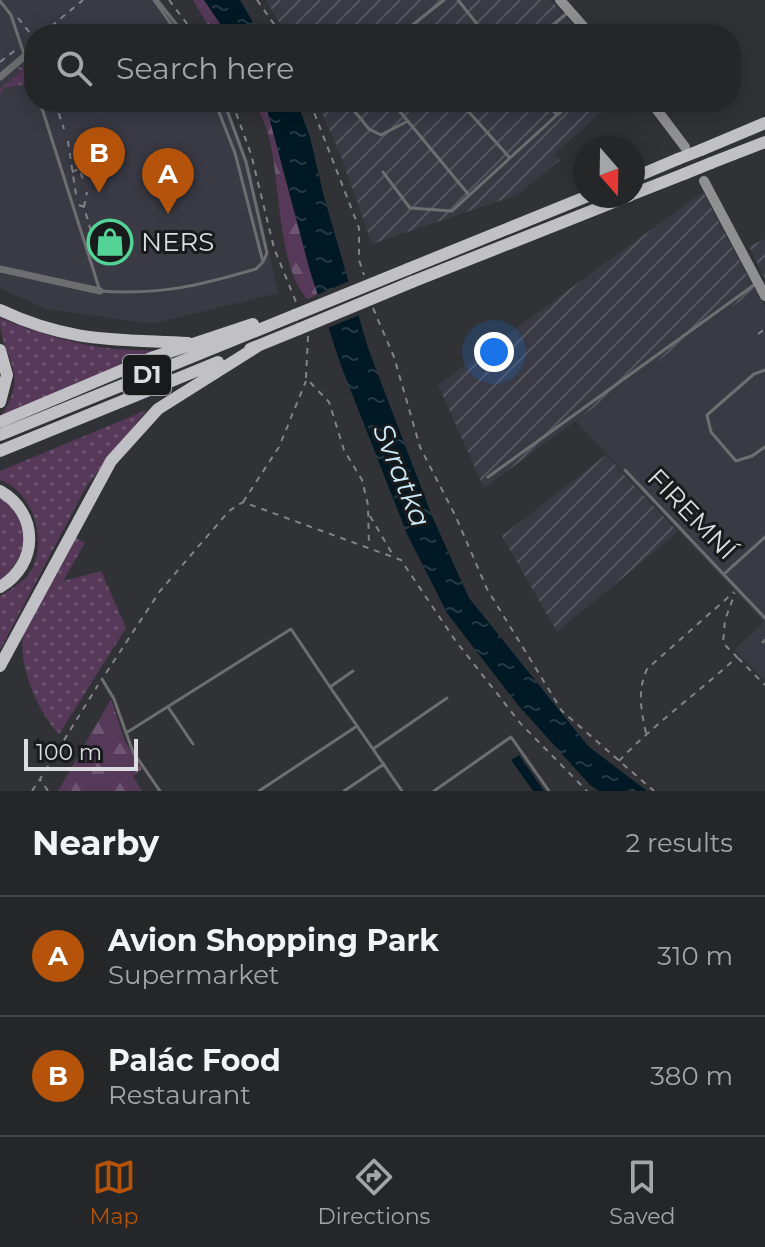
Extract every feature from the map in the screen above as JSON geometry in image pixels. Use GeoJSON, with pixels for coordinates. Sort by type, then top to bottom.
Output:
{"type":"FeatureCollection","features":[{"type":"Feature","properties":{"kind":"highway"},"geometry":{"type":"LineString","coordinates":[[645,173],[765,123]]}},
{"type":"Feature","properties":{"kind":"highway","name":"D1"},"geometry":{"type":"LineString","coordinates":[[645,189],[765,142]]}},
{"type":"Feature","properties":{"kind":"highway","name":"D1"},"geometry":{"type":"LineString","coordinates":[[0,435],[296,309],[408,269],[573,202]]}},
{"type":"Feature","properties":{"kind":"highway","name":"D1"},"geometry":{"type":"LineString","coordinates":[[1,451],[258,346],[303,333],[412,282],[598,208]]}},
{"type":"Feature","properties":{"kind":"highway"},"geometry":{"type":"LineString","coordinates":[[0,422],[195,343],[296,309]]}},
{"type":"Feature","properties":{"kind":"highway"},"geometry":{"type":"LineString","coordinates":[[0,310],[49,329],[85,338],[139,343],[195,343]]}},
{"type":"Feature","properties":{"kind":"highway"},"geometry":{"type":"LineString","coordinates":[[0,666],[94,488],[126,443],[179,393],[258,346]]}},
{"type":"Feature","properties":{"kind":"highway"},"geometry":{"type":"LineString","coordinates":[[0,350],[7,375],[0,402]]}},
{"type":"Feature","properties":{"kind":"highway"},"geometry":{"type":"LineString","coordinates":[[0,491],[20,508],[30,541],[21,569],[0,587]]}},
{"type":"Feature","properties":{"kind":"street"},"geometry":{"type":"LineString","coordinates":[[560,0],[580,24]]}},
{"type":"Feature","properties":{"kind":"street"},"geometry":{"type":"LineString","coordinates":[[0,77],[24,57]]}},
{"type":"Feature","properties":{"kind":"street"},"geometry":{"type":"LineString","coordinates":[[659,112],[685,147]]}},
{"type":"Feature","properties":{"kind":"street"},"geometry":{"type":"LineString","coordinates":[[704,181],[761,281],[765,296]]}},
{"type":"Feature","properties":{"kind":"street"},"geometry":{"type":"LineString","coordinates":[[0,269],[100,291]]}},
{"type":"Feature","properties":{"kind":"lane"},"geometry":{"type":"LineString","coordinates":[[155,0],[171,24]]}},
{"type":"Feature","properties":{"kind":"lane"},"geometry":{"type":"LineString","coordinates":[[155,0],[175,24]]}},
{"type":"Feature","properties":{"kind":"lane"},"geometry":{"type":"LineString","coordinates":[[414,24],[444,0]]}},
{"type":"Feature","properties":{"kind":"lane"},"geometry":{"type":"LineString","coordinates":[[458,0],[477,24]]}},
{"type":"Feature","properties":{"kind":"lane"},"geometry":{"type":"LineString","coordinates":[[0,1],[11,15],[24,53]]}},
{"type":"Feature","properties":{"kind":"lane"},"geometry":{"type":"LineString","coordinates":[[554,24],[569,12]]}},
{"type":"Feature","properties":{"kind":"lane"},"geometry":{"type":"LineString","coordinates":[[43,112],[100,291],[140,293],[190,289],[256,269],[263,262],[267,253],[253,188],[227,112]]}},
{"type":"Feature","properties":{"kind":"lane"},"geometry":{"type":"LineString","coordinates":[[219,112],[235,153],[263,262]]}},
{"type":"Feature","properties":{"kind":"lane"},"geometry":{"type":"LineString","coordinates":[[355,112],[369,129],[381,135],[408,121]]}},
{"type":"Feature","properties":{"kind":"lane"},"geometry":{"type":"LineString","coordinates":[[400,112],[469,195]]}},
{"type":"Feature","properties":{"kind":"lane"},"geometry":{"type":"LineString","coordinates":[[469,112],[510,158]]}},
{"type":"Feature","properties":{"kind":"lane"},"geometry":{"type":"LineString","coordinates":[[554,112],[557,115]]}},
{"type":"Feature","properties":{"kind":"lane"},"geometry":{"type":"LineString","coordinates":[[383,172],[410,208],[452,211],[560,112]]}},
{"type":"Feature","properties":{"kind":"lane"},"geometry":{"type":"LineString","coordinates":[[488,477],[761,281]]}},
{"type":"Feature","properties":{"kind":"lane"},"geometry":{"type":"LineString","coordinates":[[765,370],[754,374],[707,415],[711,432],[736,461],[752,456],[765,447]]}},
{"type":"Feature","properties":{"kind":"lane","name":"FIREMNÍ"},"geometry":{"type":"LineString","coordinates":[[625,470],[765,618]]}},
{"type":"Feature","properties":{"kind":"lane"},"geometry":{"type":"LineString","coordinates":[[724,574],[765,537]]}},
{"type":"Feature","properties":{"kind":"lane"},"geometry":{"type":"LineString","coordinates":[[126,733],[291,629],[402,791]]}},
{"type":"Feature","properties":{"kind":"lane"},"geometry":{"type":"LineString","coordinates":[[330,687],[353,671]]}},
{"type":"Feature","properties":{"kind":"lane"},"geometry":{"type":"LineString","coordinates":[[102,679],[133,752],[160,791]]}},
{"type":"Feature","properties":{"kind":"lane"},"geometry":{"type":"LineString","coordinates":[[373,749],[447,698]]}},
{"type":"Feature","properties":{"kind":"lane"},"geometry":{"type":"LineString","coordinates":[[168,707],[193,744]]}},
{"type":"Feature","properties":{"kind":"lane"},"geometry":{"type":"LineString","coordinates":[[259,791],[357,726]]}},
{"type":"Feature","properties":{"kind":"lane"},"geometry":{"type":"LineString","coordinates":[[434,791],[511,737],[549,791]]}},
{"type":"Feature","properties":{"kind":"lane"},"geometry":{"type":"LineString","coordinates":[[344,791],[384,764]]}},
{"type":"Feature","properties":{"kind":"path"},"geometry":{"type":"LineString","coordinates":[[54,24],[83,0]]}},
{"type":"Feature","properties":{"kind":"path"},"geometry":{"type":"LineString","coordinates":[[169,0],[187,24]]}},
{"type":"Feature","properties":{"kind":"path"},"geometry":{"type":"LineString","coordinates":[[257,0],[274,24]]}},
{"type":"Feature","properties":{"kind":"path"},"geometry":{"type":"LineString","coordinates":[[15,14],[24,26]]}},
{"type":"Feature","properties":{"kind":"path"},"geometry":{"type":"LineString","coordinates":[[0,62],[22,46]]}},
{"type":"Feature","properties":{"kind":"path"},"geometry":{"type":"LineString","coordinates":[[58,112],[64,129]]}},
{"type":"Feature","properties":{"kind":"path"},"geometry":{"type":"LineString","coordinates":[[236,112],[251,154],[274,248],[296,309]]}},
{"type":"Feature","properties":{"kind":"path"},"geometry":{"type":"LineString","coordinates":[[314,112],[359,228],[359,260],[364,275]]}},
{"type":"Feature","properties":{"kind":"path"},"geometry":{"type":"LineString","coordinates":[[68,141],[77,204],[84,207]]}},
{"type":"Feature","properties":{"kind":"path"},"geometry":{"type":"LineString","coordinates":[[72,172],[79,169],[83,179]]}},
{"type":"Feature","properties":{"kind":"path"},"geometry":{"type":"LineString","coordinates":[[87,192],[84,207],[91,231],[97,234]]}},
{"type":"Feature","properties":{"kind":"path"},"geometry":{"type":"LineString","coordinates":[[87,250],[100,243]]}},
{"type":"Feature","properties":{"kind":"path"},"geometry":{"type":"LineString","coordinates":[[372,303],[394,357],[420,447],[456,517],[487,589],[562,711],[654,791]]}},
{"type":"Feature","properties":{"kind":"path"},"geometry":{"type":"LineString","coordinates":[[758,334],[765,329]]}},
{"type":"Feature","properties":{"kind":"path"},"geometry":{"type":"LineString","coordinates":[[32,791],[160,591],[229,511],[243,502],[279,447],[307,380],[303,333]]}},
{"type":"Feature","properties":{"kind":"path"},"geometry":{"type":"LineString","coordinates":[[307,380],[329,402],[344,450],[362,480],[369,515],[369,547]]}},
{"type":"Feature","properties":{"kind":"path"},"geometry":{"type":"LineString","coordinates":[[243,502],[394,556]]}},
{"type":"Feature","properties":{"kind":"path"},"geometry":{"type":"LineString","coordinates":[[369,515],[394,556],[409,569],[455,640],[521,724],[587,791]]}},
{"type":"Feature","properties":{"kind":"path"},"geometry":{"type":"LineString","coordinates":[[646,733],[640,707],[641,682],[647,669],[737,589]]}},
{"type":"Feature","properties":{"kind":"path"},"geometry":{"type":"LineString","coordinates":[[737,589],[725,620],[723,643],[765,685]]}},
{"type":"Feature","properties":{"kind":"path"},"geometry":{"type":"LineString","coordinates":[[618,762],[646,733],[687,703],[737,657]]}},
{"type":"Feature","properties":{"kind":"path"},"geometry":{"type":"LineString","coordinates":[[40,779],[48,791]]}},
{"type":"Feature","properties":{"kind":"shaded area"},"geometry":{"type":"Polygon","coordinates":[[[0,0],[161,0],[179,24],[24,24],[24,112],[230,112],[250,166],[278,293],[152,324],[46,309],[0,288],[0,0]]]}},
{"type":"Feature","properties":{"kind":"shaded area"},"geometry":{"type":"Polygon","coordinates":[[[266,0],[551,0],[572,24],[280,24],[266,0]]]}},
{"type":"Feature","properties":{"kind":"shaded area"},"geometry":{"type":"Polygon","coordinates":[[[321,112],[602,112],[554,154],[560,160],[517,195],[372,244],[321,112]]]}},
{"type":"Feature","properties":{"kind":"shaded area"},"geometry":{"type":"Polygon","coordinates":[[[703,192],[755,290],[484,488],[438,385],[703,192]]]}},
{"type":"Feature","properties":{"kind":"shaded area"},"geometry":{"type":"Polygon","coordinates":[[[765,239],[765,279],[749,246],[765,239]]]}},
{"type":"Feature","properties":{"kind":"shaded area"},"geometry":{"type":"Polygon","coordinates":[[[755,290],[765,306],[765,680],[734,650],[764,622],[576,421],[755,290]]]}},
{"type":"Feature","properties":{"kind":"shaded area"},"geometry":{"type":"Polygon","coordinates":[[[606,455],[678,532],[557,632],[502,536],[606,455]]]}},
{"type":"Feature","properties":{"kind":"green space"},"geometry":{"type":"Polygon","coordinates":[[[193,0],[204,0],[220,24],[207,24],[193,0]]]}},
{"type":"Feature","properties":{"kind":"green space"},"geometry":{"type":"Polygon","coordinates":[[[18,67],[24,68],[24,85],[3,88],[0,95],[0,89],[20,72],[18,67]]]}},
{"type":"Feature","properties":{"kind":"green space"},"geometry":{"type":"Polygon","coordinates":[[[260,112],[269,112],[275,128],[318,295],[307,299],[290,267],[273,155],[260,112]]]}},
{"type":"Feature","properties":{"kind":"green space"},"geometry":{"type":"Polygon","coordinates":[[[0,318],[41,333],[100,347],[163,350],[1,416],[10,400],[14,375],[0,318]]]}},
{"type":"Feature","properties":{"kind":"green space"},"geometry":{"type":"Polygon","coordinates":[[[147,410],[86,487],[0,650],[0,596],[30,572],[36,560],[38,533],[29,506],[12,486],[0,480],[0,471],[147,410]]]}},
{"type":"Feature","properties":{"kind":"green space"},"geometry":{"type":"Polygon","coordinates":[[[0,497],[18,517],[23,539],[17,561],[0,581],[0,497]]]}},
{"type":"Feature","properties":{"kind":"green space"},"geometry":{"type":"Polygon","coordinates":[[[75,537],[85,543],[63,581],[101,571],[126,628],[59,734],[44,714],[32,689],[22,649],[25,629],[75,537]]]}},
{"type":"Feature","properties":{"kind":"green space"},"geometry":{"type":"Polygon","coordinates":[[[111,699],[125,741],[142,769],[133,776],[142,791],[58,791],[111,699]]]}},
{"type":"Feature","properties":{"kind":"water"},"geometry":{"type":"Polygon","coordinates":[[[204,0],[240,0],[254,24],[220,24],[204,0]]]}},
{"type":"Feature","properties":{"kind":"water","name":"Svratka"},"geometry":{"type":"Polygon","coordinates":[[[268,112],[301,112],[368,348],[432,516],[469,598],[588,746],[647,791],[599,791],[590,785],[518,705],[447,613],[407,534],[340,363],[310,271],[268,112]]]}},
{"type":"Feature","properties":{"kind":"water"},"geometry":{"type":"Polygon","coordinates":[[[519,755],[544,791],[533,791],[511,760],[519,755]]]}},
{"type":"Feature","properties":{"kind":"pier"},"geometry":{"type":"Polygon","coordinates":[[[352,280],[362,314],[325,329],[314,296],[352,280]]]}},
{"type":"Feature","properties":{"kind":"place","name":"Palác Food"},"geometry":{"type":"Point","coordinates":[99,193]}},
{"type":"Feature","properties":{"kind":"place","name":"Avion Shopping Park"},"geometry":{"type":"Point","coordinates":[168,214]}},
{"type":"Feature","properties":{"kind":"place","name":"NERS"},"geometry":{"type":"Point","coordinates":[110,242]}}]}
